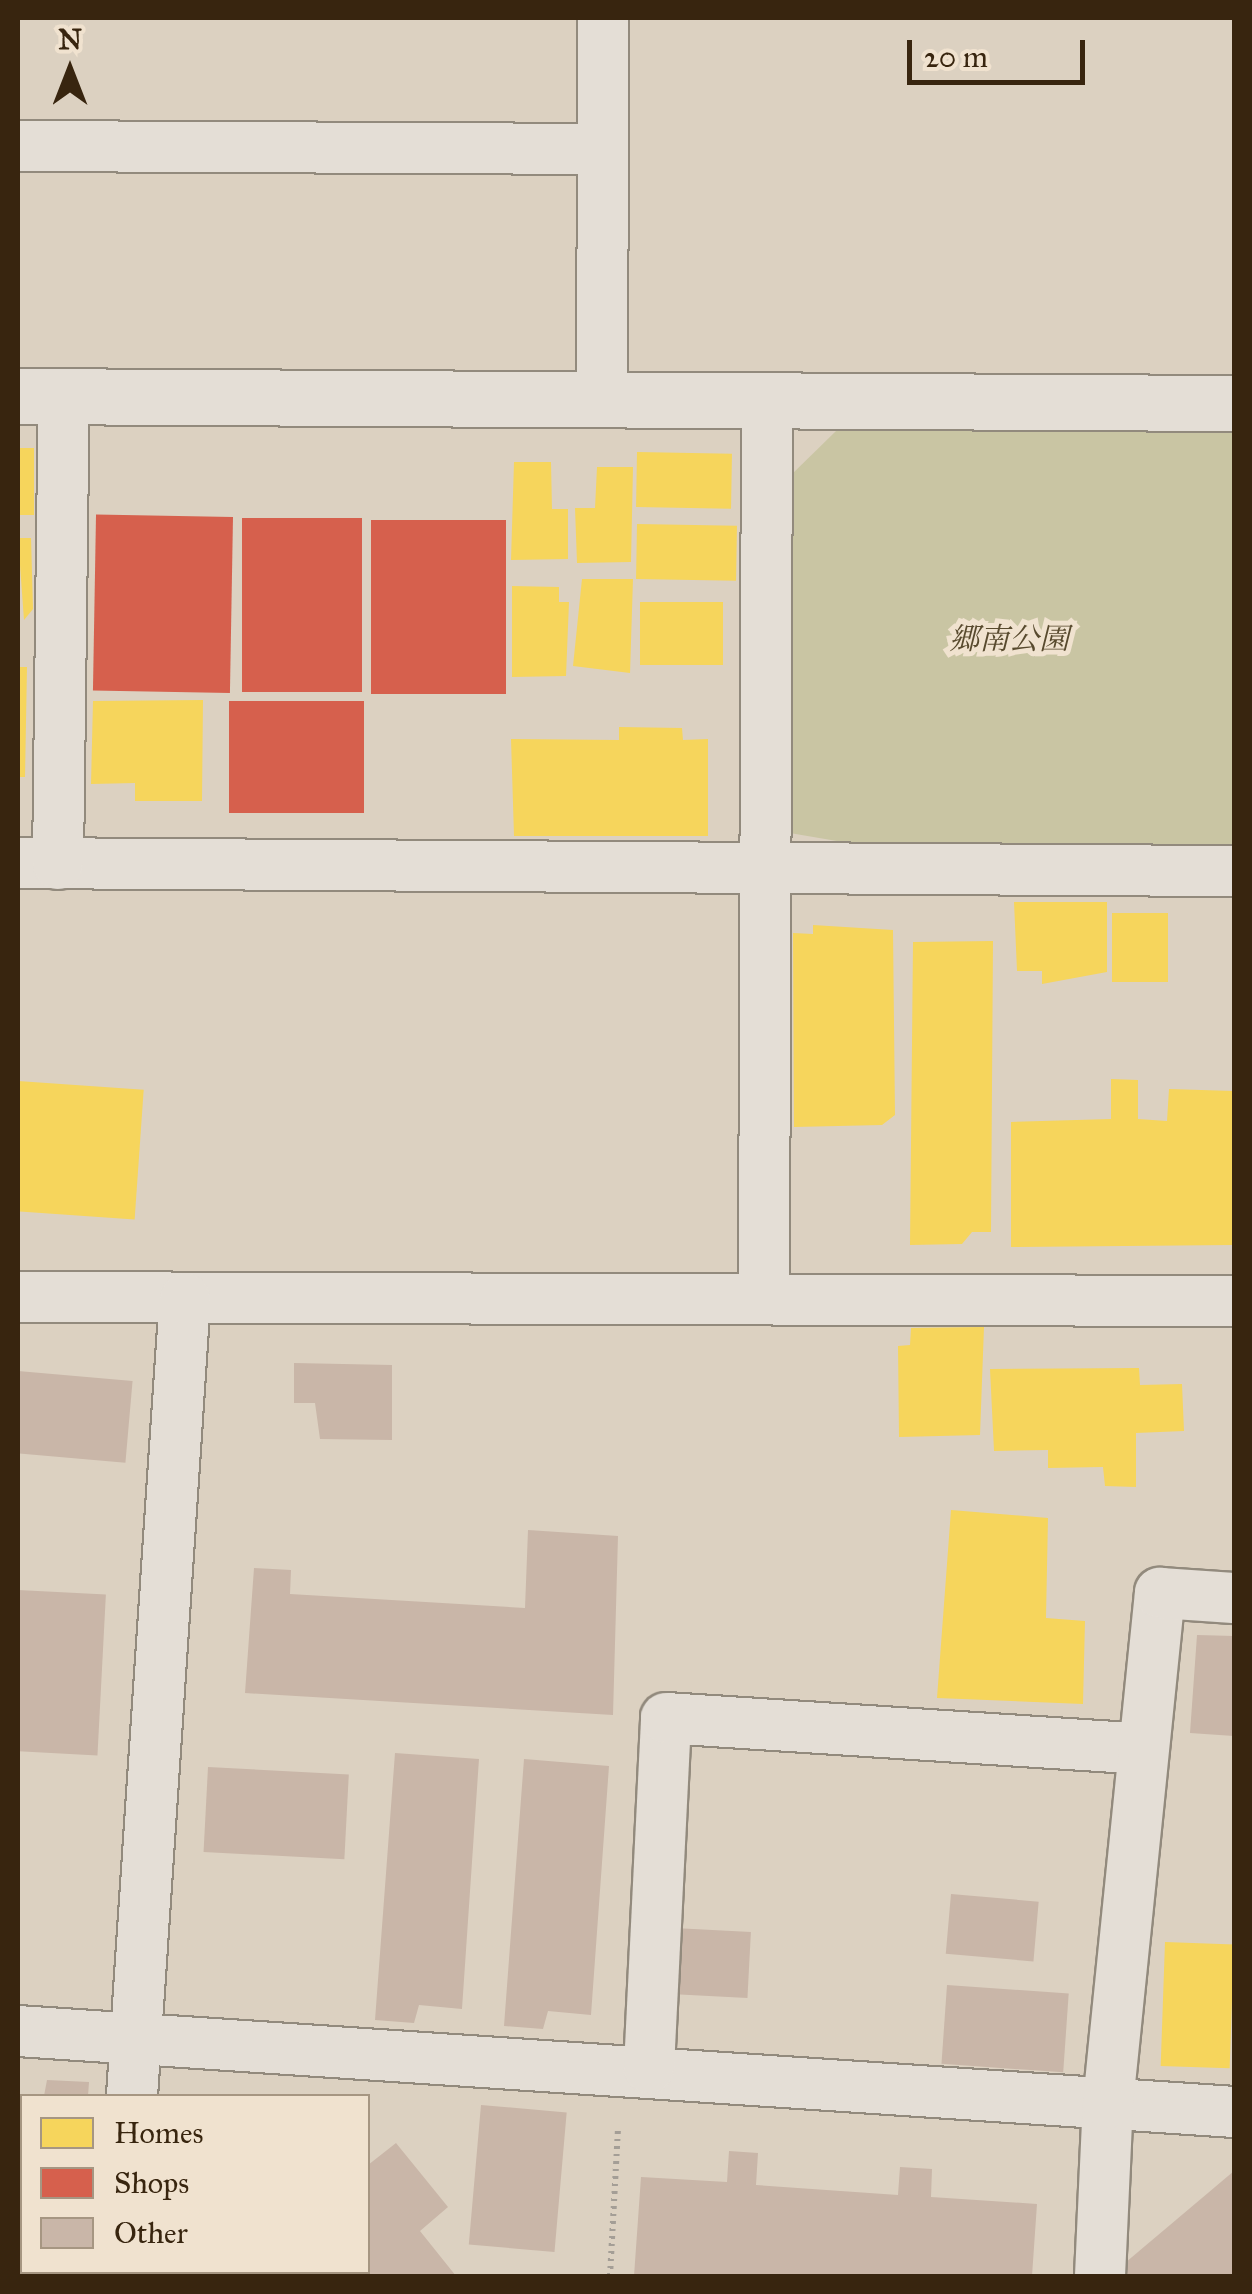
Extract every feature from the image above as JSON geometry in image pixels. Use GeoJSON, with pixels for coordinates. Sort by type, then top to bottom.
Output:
{"type":"FeatureCollection","features":[{"type":"Feature","properties":{"kind":"street"},"geometry":{"type":"LineString","coordinates":[[602,397],[603,18]]}},
{"type":"Feature","properties":{"kind":"street"},"geometry":{"type":"LineString","coordinates":[[18,146],[602,149]]}},
{"type":"Feature","properties":{"kind":"street"},"geometry":{"type":"LineString","coordinates":[[1234,403],[41,396],[38,864],[768,872],[1234,871]]}},
{"type":"Feature","properties":{"kind":"street"},"geometry":{"type":"LineString","coordinates":[[764,1293],[767,398]]}},
{"type":"Feature","properties":{"kind":"street"},"geometry":{"type":"LineString","coordinates":[[18,1298],[764,1293],[1234,1301]]}},
{"type":"Feature","properties":{"kind":"street"},"geometry":{"type":"LineString","coordinates":[[132,2094],[185,1299]]}},
{"type":"Feature","properties":{"kind":"street"},"geometry":{"type":"LineString","coordinates":[[1100,2276],[1108,2104],[1160,1592],[1234,1598]]}},
{"type":"Feature","properties":{"kind":"street"},"geometry":{"type":"LineString","coordinates":[[635,2067],[666,1718],[1142,1750]]}},
{"type":"Feature","properties":{"kind":"street"},"geometry":{"type":"LineString","coordinates":[[18,2032],[635,2067],[1234,2112]]}},
{"type":"Feature","properties":{"kind":"path"},"geometry":{"type":"LineString","coordinates":[[610,2276],[635,2067]]}},
{"type":"Feature","properties":{"kind":"green space","name":"郷南公園"},"geometry":{"type":"Polygon","coordinates":[[[836,431],[1234,431],[1234,845],[872,847],[784,832],[788,478],[836,431]]]}},
{"type":"Feature","properties":{"kind":"building: Homes"},"geometry":{"type":"Polygon","coordinates":[[[18,448],[34,448],[34,515],[18,515],[18,448]]]}},
{"type":"Feature","properties":{"kind":"building: Homes"},"geometry":{"type":"Polygon","coordinates":[[[637,452],[732,454],[731,509],[636,507],[637,452]]]}},
{"type":"Feature","properties":{"kind":"building: Homes"},"geometry":{"type":"Polygon","coordinates":[[[514,462],[551,462],[552,509],[568,509],[568,559],[511,560],[514,462]]]}},
{"type":"Feature","properties":{"kind":"building: Homes"},"geometry":{"type":"Polygon","coordinates":[[[597,467],[633,467],[631,562],[577,563],[575,508],[595,508],[597,467]]]}},
{"type":"Feature","properties":{"kind":"building: Homes"},"geometry":{"type":"Polygon","coordinates":[[[637,524],[737,526],[736,581],[636,579],[637,524]]]}},
{"type":"Feature","properties":{"kind":"building: Homes"},"geometry":{"type":"Polygon","coordinates":[[[18,538],[31,538],[33,609],[24,620],[18,538]]]}},
{"type":"Feature","properties":{"kind":"building: Homes"},"geometry":{"type":"Polygon","coordinates":[[[582,579],[633,579],[630,673],[573,666],[582,579]]]}},
{"type":"Feature","properties":{"kind":"building: Homes"},"geometry":{"type":"Polygon","coordinates":[[[512,586],[559,587],[559,602],[569,602],[566,676],[512,677],[512,586]]]}},
{"type":"Feature","properties":{"kind":"building: Homes"},"geometry":{"type":"Polygon","coordinates":[[[640,602],[723,602],[723,665],[640,665],[640,602]]]}},
{"type":"Feature","properties":{"kind":"building: Homes"},"geometry":{"type":"Polygon","coordinates":[[[18,667],[27,667],[25,777],[18,777],[18,667]]]}},
{"type":"Feature","properties":{"kind":"building: Homes"},"geometry":{"type":"Polygon","coordinates":[[[203,700],[202,801],[135,801],[135,783],[91,784],[93,701],[203,700]]]}},
{"type":"Feature","properties":{"kind":"building: Homes"},"geometry":{"type":"Polygon","coordinates":[[[619,727],[682,728],[683,740],[708,739],[708,836],[514,836],[511,739],[619,740],[619,727]]]}},
{"type":"Feature","properties":{"kind":"building: Homes"},"geometry":{"type":"Polygon","coordinates":[[[1014,902],[1107,902],[1107,972],[1042,984],[1042,971],[1017,971],[1014,902]]]}},
{"type":"Feature","properties":{"kind":"building: Homes"},"geometry":{"type":"Polygon","coordinates":[[[1112,913],[1168,913],[1168,982],[1112,982],[1112,913]]]}},
{"type":"Feature","properties":{"kind":"building: Homes"},"geometry":{"type":"Polygon","coordinates":[[[813,925],[893,930],[895,1115],[882,1125],[794,1127],[793,933],[813,934],[813,925]]]}},
{"type":"Feature","properties":{"kind":"building: Homes"},"geometry":{"type":"Polygon","coordinates":[[[993,941],[991,1232],[972,1232],[962,1244],[910,1245],[913,942],[993,941]]]}},
{"type":"Feature","properties":{"kind":"building: Homes"},"geometry":{"type":"Polygon","coordinates":[[[1111,1079],[1138,1080],[1138,1119],[1167,1121],[1169,1089],[1234,1091],[1233,1245],[1011,1247],[1011,1122],[1111,1119],[1111,1079]]]}},
{"type":"Feature","properties":{"kind":"building: Homes"},"geometry":{"type":"Polygon","coordinates":[[[18,1081],[144,1090],[135,1219],[18,1211],[18,1081]]]}},
{"type":"Feature","properties":{"kind":"building: Homes"},"geometry":{"type":"Polygon","coordinates":[[[984,1327],[980,1435],[899,1437],[898,1346],[910,1345],[911,1328],[984,1327]]]}},
{"type":"Feature","properties":{"kind":"building: Homes"},"geometry":{"type":"Polygon","coordinates":[[[1139,1368],[1140,1385],[1182,1384],[1184,1431],[1136,1433],[1136,1487],[1105,1486],[1103,1467],[1048,1468],[1048,1450],[994,1451],[990,1369],[1139,1368]]]}},
{"type":"Feature","properties":{"kind":"building: Homes"},"geometry":{"type":"Polygon","coordinates":[[[951,1510],[1048,1518],[1046,1618],[1085,1621],[1083,1704],[937,1698],[951,1510]]]}},
{"type":"Feature","properties":{"kind":"building: Homes"},"geometry":{"type":"Polygon","coordinates":[[[1165,1942],[1234,1944],[1230,2068],[1161,2066],[1165,1942]]]}},
{"type":"Feature","properties":{"kind":"building: Shops"},"geometry":{"type":"Polygon","coordinates":[[[96,515],[233,517],[230,693],[93,691],[96,515]]]}},
{"type":"Feature","properties":{"kind":"building: Shops"},"geometry":{"type":"Polygon","coordinates":[[[242,518],[362,518],[362,692],[242,692],[242,518]]]}},
{"type":"Feature","properties":{"kind":"building: Shops"},"geometry":{"type":"Polygon","coordinates":[[[371,520],[506,520],[506,694],[371,694],[371,520]]]}},
{"type":"Feature","properties":{"kind":"building: Shops"},"geometry":{"type":"Polygon","coordinates":[[[229,701],[364,701],[364,813],[229,813],[229,701]]]}},
{"type":"Feature","properties":{"kind":"building: Other"},"geometry":{"type":"Polygon","coordinates":[[[294,1363],[392,1365],[392,1440],[320,1439],[315,1403],[294,1403],[294,1363]]]}},
{"type":"Feature","properties":{"kind":"building: Other"},"geometry":{"type":"Polygon","coordinates":[[[18,1371],[133,1381],[125,1463],[18,1453],[18,1371]]]}},
{"type":"Feature","properties":{"kind":"building: Other"},"geometry":{"type":"Polygon","coordinates":[[[528,1530],[618,1536],[613,1715],[245,1693],[254,1568],[291,1570],[290,1594],[525,1608],[528,1530]]]}},
{"type":"Feature","properties":{"kind":"building: Other"},"geometry":{"type":"Polygon","coordinates":[[[18,1590],[106,1595],[97,1755],[18,1751],[18,1590]]]}},
{"type":"Feature","properties":{"kind":"building: Other"},"geometry":{"type":"Polygon","coordinates":[[[1197,1635],[1234,1636],[1234,1736],[1190,1733],[1197,1635]]]}},
{"type":"Feature","properties":{"kind":"building: Other"},"geometry":{"type":"Polygon","coordinates":[[[395,1753],[479,1759],[462,2009],[419,2005],[414,2023],[375,2020],[395,1753]]]}},
{"type":"Feature","properties":{"kind":"building: Other"},"geometry":{"type":"Polygon","coordinates":[[[524,1759],[609,1766],[591,2015],[548,2011],[543,2029],[504,2026],[524,1759]]]}},
{"type":"Feature","properties":{"kind":"building: Other"},"geometry":{"type":"Polygon","coordinates":[[[208,1767],[349,1774],[344,1859],[204,1852],[208,1767]]]}},
{"type":"Feature","properties":{"kind":"building: Other"},"geometry":{"type":"Polygon","coordinates":[[[951,1894],[1039,1902],[1033,1961],[946,1954],[951,1894]]]}},
{"type":"Feature","properties":{"kind":"building: Other"},"geometry":{"type":"Polygon","coordinates":[[[674,1928],[751,1932],[747,1998],[671,1994],[674,1928]]]}},
{"type":"Feature","properties":{"kind":"building: Other"},"geometry":{"type":"Polygon","coordinates":[[[947,1985],[1069,1994],[1063,2072],[941,2064],[947,1985]]]}},
{"type":"Feature","properties":{"kind":"building: Other"},"geometry":{"type":"Polygon","coordinates":[[[47,2080],[89,2082],[88,2094],[44,2094],[47,2080]]]}},
{"type":"Feature","properties":{"kind":"building: Other"},"geometry":{"type":"Polygon","coordinates":[[[18,2097],[20,2097],[20,2215],[18,2097]]]}},
{"type":"Feature","properties":{"kind":"building: Other"},"geometry":{"type":"Polygon","coordinates":[[[481,2105],[567,2112],[554,2252],[469,2244],[481,2105]]]}},
{"type":"Feature","properties":{"kind":"building: Other"},"geometry":{"type":"Polygon","coordinates":[[[396,2143],[448,2207],[420,2231],[456,2276],[242,2276],[370,2274],[370,2163],[396,2143]]]}},
{"type":"Feature","properties":{"kind":"building: Other"},"geometry":{"type":"Polygon","coordinates":[[[729,2151],[758,2153],[756,2185],[898,2195],[900,2167],[932,2169],[931,2197],[1037,2204],[1032,2276],[634,2276],[641,2177],[727,2182],[729,2151]]]}},
{"type":"Feature","properties":{"kind":"building: Other"},"geometry":{"type":"Polygon","coordinates":[[[1234,2171],[1234,2276],[1127,2276],[1119,2268],[1234,2171]]]}}]}
